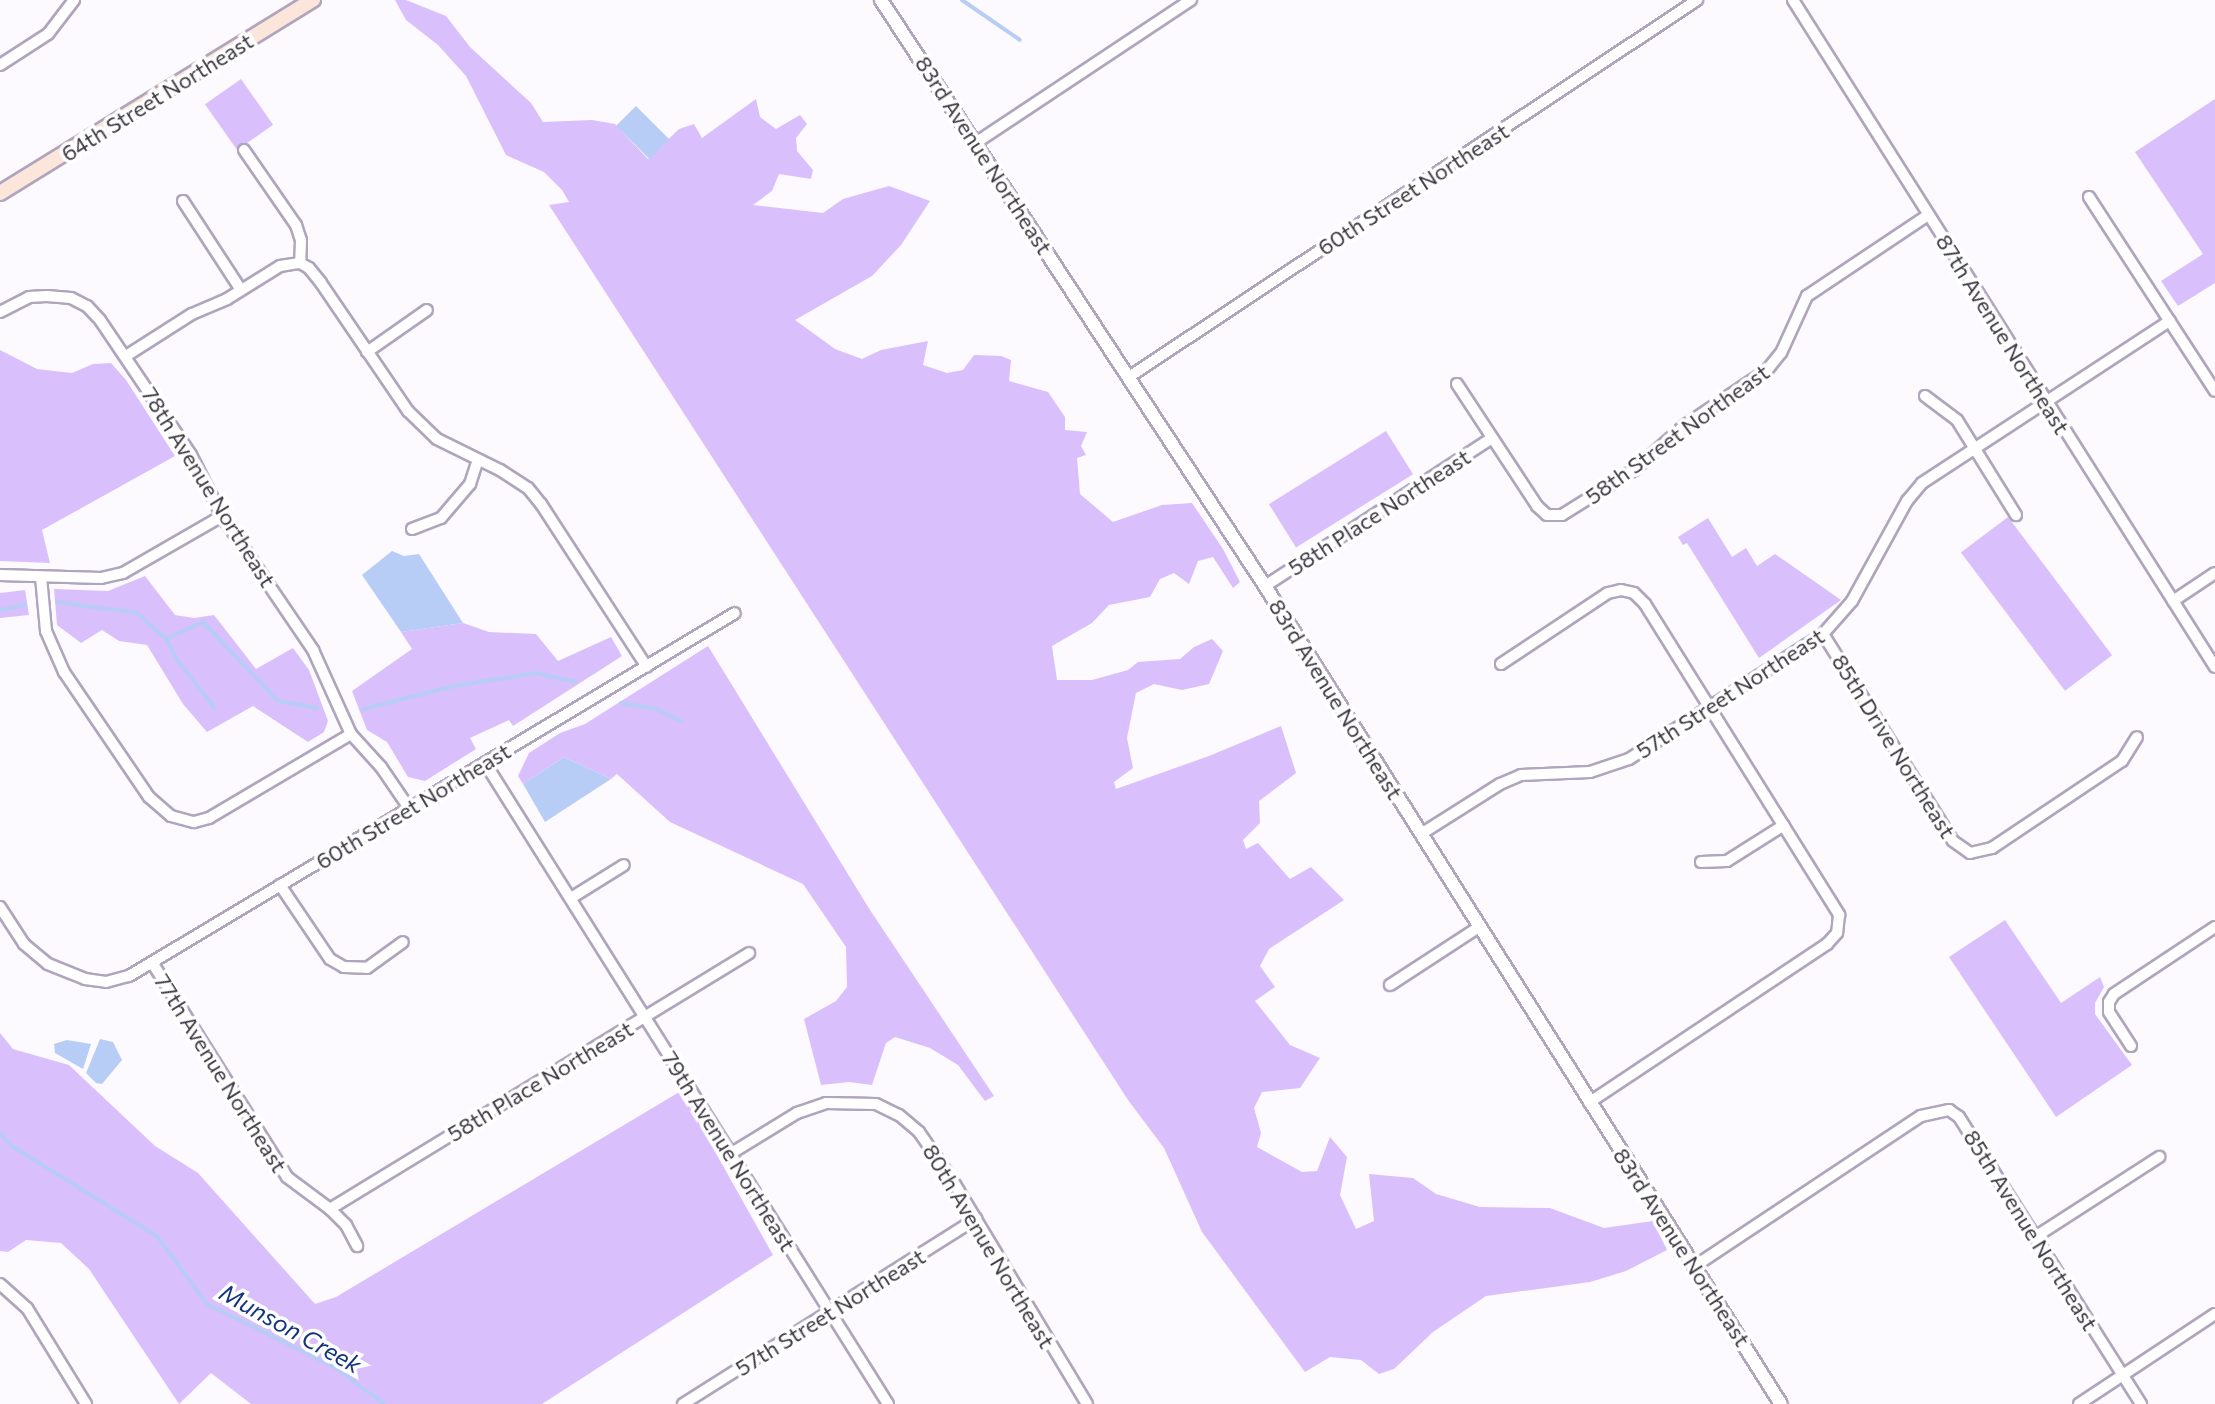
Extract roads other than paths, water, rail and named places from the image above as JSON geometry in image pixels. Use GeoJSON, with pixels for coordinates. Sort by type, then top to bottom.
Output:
{"type":"FeatureCollection","features":[{"type":"Feature","properties":{"kind":"main road","name":"64th Street Northeast"},"geometry":{"type":"LineString","coordinates":[[0,193],[313,0]]}},
{"type":"Feature","properties":{"kind":"street"},"geometry":{"type":"LineString","coordinates":[[0,65],[48,34],[74,0]]}},
{"type":"Feature","properties":{"kind":"street","name":"83rd Avenue Northeast"},"geometry":{"type":"LineString","coordinates":[[881,0],[977,142],[1265,586],[1781,1404]]}},
{"type":"Feature","properties":{"kind":"street"},"geometry":{"type":"LineString","coordinates":[[977,142],[1191,0]]}},
{"type":"Feature","properties":{"kind":"street","name":"60th Street Northeast"},"geometry":{"type":"LineString","coordinates":[[1129,377],[1697,0]]}},
{"type":"Feature","properties":{"kind":"street","name":"87th Avenue Northeast"},"geometry":{"type":"LineString","coordinates":[[1793,0],[2215,667]]}},
{"type":"Feature","properties":{"kind":"street"},"geometry":{"type":"LineString","coordinates":[[244,150],[296,225],[301,240],[300,263]]}},
{"type":"Feature","properties":{"kind":"street"},"geometry":{"type":"LineString","coordinates":[[2089,197],[2215,391]]}},
{"type":"Feature","properties":{"kind":"street"},"geometry":{"type":"LineString","coordinates":[[183,201],[241,290]]}},
{"type":"Feature","properties":{"kind":"street","name":"58th Street Northeast"},"geometry":{"type":"LineString","coordinates":[[1492,438],[1537,506],[1553,517],[1569,512],[1634,470],[1684,426],[1767,370],[1781,353],[1807,296],[1928,215]]}},
{"type":"Feature","properties":{"kind":"street"},"geometry":{"type":"LineString","coordinates":[[126,356],[192,314],[280,266],[300,263],[309,268],[424,428],[451,448],[513,477],[541,504],[647,667]]}},
{"type":"Feature","properties":{"kind":"street","name":"78th Avenue Northeast"},"geometry":{"type":"LineString","coordinates":[[0,312],[29,297],[71,298],[87,306],[100,320],[202,472],[222,516],[313,650],[351,734],[381,767],[409,808]]}},
{"type":"Feature","properties":{"kind":"street"},"geometry":{"type":"LineString","coordinates":[[367,352],[427,310]]}},
{"type":"Feature","properties":{"kind":"street","name":"57th Street Northeast"},"geometry":{"type":"LineString","coordinates":[[1421,834],[1500,784],[1521,775],[1590,772],[1615,766],[1823,634],[1852,601],[1915,490],[1974,448],[2170,321]]}},
{"type":"Feature","properties":{"kind":"street"},"geometry":{"type":"LineString","coordinates":[[1457,384],[1492,438]]}},
{"type":"Feature","properties":{"kind":"street"},"geometry":{"type":"LineString","coordinates":[[1925,396],[1957,420],[2016,515]]}},
{"type":"Feature","properties":{"kind":"street","name":"58th Place Northeast"},"geometry":{"type":"LineString","coordinates":[[1265,586],[1492,438]]}},
{"type":"Feature","properties":{"kind":"street"},"geometry":{"type":"LineString","coordinates":[[412,529],[441,518],[470,484],[478,460]]}},
{"type":"Feature","properties":{"kind":"street"},"geometry":{"type":"LineString","coordinates":[[0,575],[101,578],[123,573],[222,516]]}},
{"type":"Feature","properties":{"kind":"street"},"geometry":{"type":"LineString","coordinates":[[2173,601],[2215,573]]}},
{"type":"Feature","properties":{"kind":"street"},"geometry":{"type":"LineString","coordinates":[[41,577],[46,631],[64,672],[149,797],[160,808],[182,821],[194,822],[225,811],[351,734]]}},
{"type":"Feature","properties":{"kind":"street"},"geometry":{"type":"LineString","coordinates":[[1501,664],[1608,593],[1627,590],[1645,604],[1836,906],[1840,920],[1833,938],[1589,1103]]}},
{"type":"Feature","properties":{"kind":"street","name":"60th Street Northeast"},"geometry":{"type":"LineString","coordinates":[[0,907],[24,944],[48,964],[85,979],[106,982],[153,964],[735,613]]}},
{"type":"Feature","properties":{"kind":"street","name":"85th Drive Northeast"},"geometry":{"type":"LineString","coordinates":[[1823,634],[1953,841],[1970,853],[1992,848],[2122,761],[2137,737]]}},
{"type":"Feature","properties":{"kind":"street","name":"79th Avenue Northeast"},"geometry":{"type":"LineString","coordinates":[[485,763],[888,1404]]}},
{"type":"Feature","properties":{"kind":"street"},"geometry":{"type":"LineString","coordinates":[[1701,862],[1727,861],[1784,825]]}},
{"type":"Feature","properties":{"kind":"street"},"geometry":{"type":"LineString","coordinates":[[571,898],[624,865]]}},
{"type":"Feature","properties":{"kind":"street"},"geometry":{"type":"LineString","coordinates":[[280,885],[330,959],[344,967],[367,968],[403,942]]}},
{"type":"Feature","properties":{"kind":"street"},"geometry":{"type":"LineString","coordinates":[[1390,985],[1479,927]]}},
{"type":"Feature","properties":{"kind":"street"},"geometry":{"type":"LineString","coordinates":[[2131,1046],[2109,1012],[2109,1002],[2114,994],[2215,927]]}},
{"type":"Feature","properties":{"kind":"street","name":"58th Place Northeast"},"geometry":{"type":"LineString","coordinates":[[330,1209],[749,953]]}},
{"type":"Feature","properties":{"kind":"street","name":"77th Avenue Northeast"},"geometry":{"type":"LineString","coordinates":[[153,964],[287,1177],[330,1209],[346,1225],[357,1246]]}},
{"type":"Feature","properties":{"kind":"street","name":"80th Avenue Northeast"},"geometry":{"type":"LineString","coordinates":[[730,1154],[811,1107],[848,1100],[876,1104],[899,1115],[919,1132],[976,1219],[1087,1404]]}},
{"type":"Feature","properties":{"kind":"street","name":"85th Avenue Northeast"},"geometry":{"type":"LineString","coordinates":[[1695,1266],[1921,1116],[1937,1110],[1949,1110],[1959,1117],[2141,1404]]}},
{"type":"Feature","properties":{"kind":"street"},"geometry":{"type":"LineString","coordinates":[[2035,1237],[2159,1157]]}},
{"type":"Feature","properties":{"kind":"street","name":"57th Street Northeast"},"geometry":{"type":"LineString","coordinates":[[691,1402],[976,1219]]}},
{"type":"Feature","properties":{"kind":"street"},"geometry":{"type":"LineString","coordinates":[[0,1284],[27,1308],[86,1404]]}},
{"type":"Feature","properties":{"kind":"street"},"geometry":{"type":"LineString","coordinates":[[2079,1404],[2215,1314]]}},
{"type":"Feature","properties":{"kind":"water"},"geometry":{"type":"Polygon","coordinates":[[[636,106],[669,139],[649,159],[616,126],[636,106]]]}},
{"type":"Feature","properties":{"kind":"water"},"geometry":{"type":"Polygon","coordinates":[[[392,551],[404,556],[419,554],[463,623],[401,632],[362,575],[392,551]]]}},
{"type":"Feature","properties":{"kind":"water"},"geometry":{"type":"Polygon","coordinates":[[[564,757],[611,779],[545,822],[523,784],[564,757]]]}},
{"type":"Feature","properties":{"kind":"water"},"geometry":{"type":"Polygon","coordinates":[[[100,1039],[113,1042],[122,1060],[102,1084],[96,1083],[86,1073],[100,1039]]]}},
{"type":"Feature","properties":{"kind":"water"},"geometry":{"type":"Polygon","coordinates":[[[67,1040],[91,1044],[83,1069],[55,1053],[54,1044],[67,1040]]]}},
{"type":"Feature","properties":{"kind":"waterway"},"geometry":{"type":"LineString","coordinates":[[962,0],[1020,40]]}},
{"type":"Feature","properties":{"kind":"waterway"},"geometry":{"type":"LineString","coordinates":[[57,602],[137,613],[166,639],[203,622],[278,701],[317,708]]}},
{"type":"Feature","properties":{"kind":"waterway"},"geometry":{"type":"LineString","coordinates":[[0,610],[25,605]]}},
{"type":"Feature","properties":{"kind":"waterway"},"geometry":{"type":"LineString","coordinates":[[166,639],[179,662],[214,707]]}},
{"type":"Feature","properties":{"kind":"waterway"},"geometry":{"type":"LineString","coordinates":[[363,709],[454,686],[536,673],[576,682]]}},
{"type":"Feature","properties":{"kind":"waterway"},"geometry":{"type":"LineString","coordinates":[[621,703],[654,708],[681,721]]}},
{"type":"Feature","properties":{"kind":"waterway","name":"Munson Creek"},"geometry":{"type":"LineString","coordinates":[[0,1133],[10,1145],[157,1236],[207,1304],[336,1368],[384,1404]]}}]}
